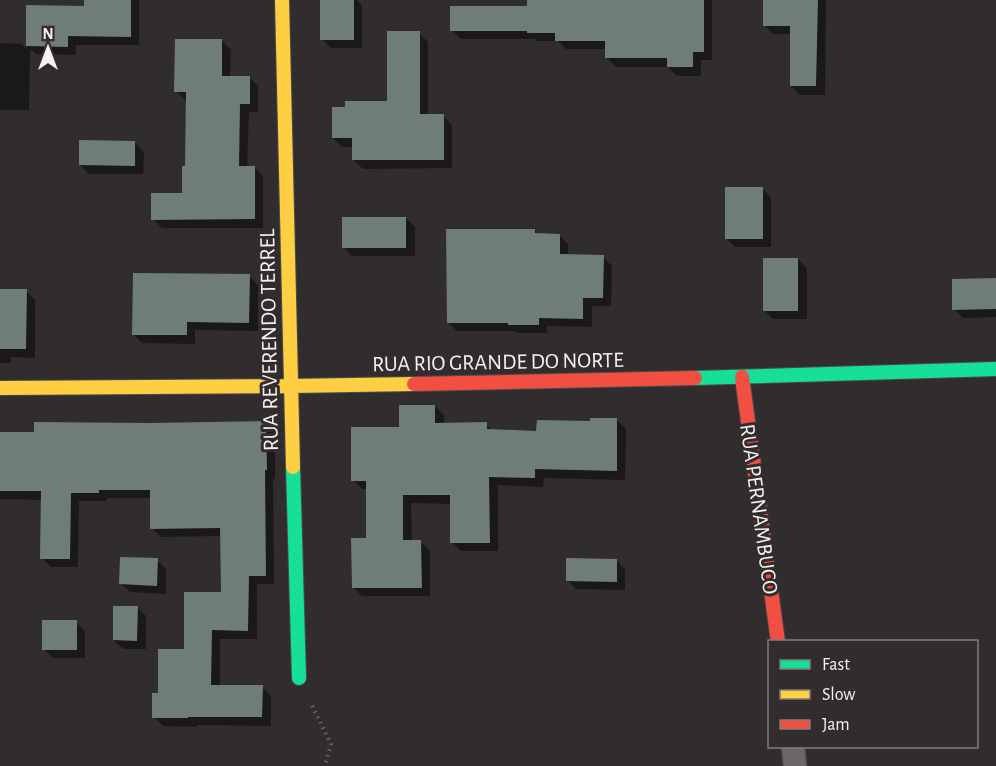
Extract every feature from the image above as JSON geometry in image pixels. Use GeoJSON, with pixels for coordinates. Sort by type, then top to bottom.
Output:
{"type":"FeatureCollection","features":[{"type":"Feature","properties":{"kind":"street","name":"RUA REVERENDO TERREL"},"geometry":{"type":"LineString","coordinates":[[282,0],[298,678]]}},
{"type":"Feature","properties":{"kind":"street","name":"RUA RIO GRANDE DO NORTE"},"geometry":{"type":"LineString","coordinates":[[0,388],[290,386],[742,377],[996,369]]}},
{"type":"Feature","properties":{"kind":"street","name":"RUA PERNAMBUCO"},"geometry":{"type":"LineString","coordinates":[[742,377],[778,640]]}},
{"type":"Feature","properties":{"kind":"street"},"geometry":{"type":"LineString","coordinates":[[792,748],[795,766]]}},
{"type":"Feature","properties":{"kind":"path"},"geometry":{"type":"LineString","coordinates":[[298,678],[331,744],[325,766]]}},
{"type":"Feature","properties":{"kind":"building"},"geometry":{"type":"Polygon","coordinates":[[[84,0],[131,0],[131,37],[68,36],[68,47],[26,46],[26,5],[84,6],[84,0]]]}},
{"type":"Feature","properties":{"kind":"building"},"geometry":{"type":"Polygon","coordinates":[[[320,0],[354,0],[354,40],[320,40],[320,0]]]}},
{"type":"Feature","properties":{"kind":"building"},"geometry":{"type":"Polygon","coordinates":[[[527,0],[704,0],[704,52],[693,52],[693,67],[667,67],[667,58],[605,58],[605,41],[555,41],[555,33],[527,33],[527,31],[450,31],[450,6],[527,6],[527,0]]]}},
{"type":"Feature","properties":{"kind":"building"},"geometry":{"type":"Polygon","coordinates":[[[763,0],[818,0],[816,86],[790,86],[790,26],[763,26],[763,0]]]}},
{"type":"Feature","properties":{"kind":"building"},"geometry":{"type":"Polygon","coordinates":[[[387,31],[420,31],[420,114],[444,114],[444,160],[352,160],[352,138],[332,138],[332,107],[345,107],[345,101],[387,101],[387,31]]]}},
{"type":"Feature","properties":{"kind":"building"},"geometry":{"type":"Polygon","coordinates":[[[175,39],[222,39],[222,76],[250,76],[250,104],[240,104],[239,166],[255,166],[255,219],[151,220],[151,193],[182,193],[182,166],[185,166],[186,92],[174,92],[175,39]]]}},
{"type":"Feature","properties":{"kind":"building"},"geometry":{"type":"Polygon","coordinates":[[[79,140],[135,141],[135,166],[79,165],[79,140]]]}},
{"type":"Feature","properties":{"kind":"building"},"geometry":{"type":"Polygon","coordinates":[[[725,187],[763,187],[763,239],[725,239],[725,187]]]}},
{"type":"Feature","properties":{"kind":"building"},"geometry":{"type":"Polygon","coordinates":[[[342,217],[406,217],[406,248],[342,248],[342,217]]]}},
{"type":"Feature","properties":{"kind":"building"},"geometry":{"type":"Polygon","coordinates":[[[446,229],[535,229],[535,233],[560,234],[560,254],[604,255],[603,298],[583,298],[583,319],[539,318],[539,325],[447,323],[446,229]]]}},
{"type":"Feature","properties":{"kind":"building"},"geometry":{"type":"Polygon","coordinates":[[[763,258],[798,258],[798,311],[763,311],[763,258]]]}},
{"type":"Feature","properties":{"kind":"building"},"geometry":{"type":"Polygon","coordinates":[[[133,273],[250,274],[249,323],[187,322],[187,335],[132,335],[133,273]]]}},
{"type":"Feature","properties":{"kind":"building"},"geometry":{"type":"Polygon","coordinates":[[[996,278],[996,309],[952,310],[952,279],[996,278]]]}},
{"type":"Feature","properties":{"kind":"building"},"geometry":{"type":"Polygon","coordinates":[[[0,289],[27,289],[26,349],[0,349],[0,289]]]}},
{"type":"Feature","properties":{"kind":"building"},"geometry":{"type":"Polygon","coordinates":[[[399,405],[435,405],[435,423],[487,422],[487,429],[536,431],[537,420],[590,421],[590,418],[617,418],[617,471],[535,469],[535,478],[489,477],[490,543],[450,543],[450,495],[403,495],[403,540],[421,540],[422,588],[352,588],[351,538],[366,538],[366,481],[351,481],[351,427],[399,427],[399,405]]]}},
{"type":"Feature","properties":{"kind":"building"},"geometry":{"type":"Polygon","coordinates":[[[266,421],[266,576],[249,576],[248,631],[212,630],[211,685],[263,685],[262,717],[152,718],[152,693],[158,693],[158,649],[184,649],[184,592],[221,592],[220,528],[150,529],[150,490],[99,490],[99,493],[71,493],[70,559],[40,559],[41,491],[0,491],[0,432],[34,432],[34,422],[266,421]]]}},
{"type":"Feature","properties":{"kind":"building"},"geometry":{"type":"Polygon","coordinates":[[[120,557],[158,558],[157,586],[119,584],[120,557]]]}},
{"type":"Feature","properties":{"kind":"building"},"geometry":{"type":"Polygon","coordinates":[[[566,558],[617,559],[617,582],[566,581],[566,558]]]}},
{"type":"Feature","properties":{"kind":"building"},"geometry":{"type":"Polygon","coordinates":[[[113,606],[138,606],[137,641],[113,640],[113,606]]]}},
{"type":"Feature","properties":{"kind":"building"},"geometry":{"type":"Polygon","coordinates":[[[42,620],[77,620],[77,650],[42,650],[42,620]]]}},
{"type":"Feature","properties":{"kind":"traffic: fast"},"geometry":{"type":"LineString","coordinates":[[695,378],[996,369]]}},
{"type":"Feature","properties":{"kind":"traffic: fast"},"geometry":{"type":"LineString","coordinates":[[293,467],[299,678]]}},
{"type":"Feature","properties":{"kind":"traffic: slow"},"geometry":{"type":"LineString","coordinates":[[282,0],[293,467]]}},
{"type":"Feature","properties":{"kind":"traffic: slow"},"geometry":{"type":"LineString","coordinates":[[0,388],[414,384]]}},
{"type":"Feature","properties":{"kind":"traffic: jam"},"geometry":{"type":"LineString","coordinates":[[742,377],[778,640]]}},
{"type":"Feature","properties":{"kind":"traffic: jam"},"geometry":{"type":"LineString","coordinates":[[414,384],[695,378]]}}]}
